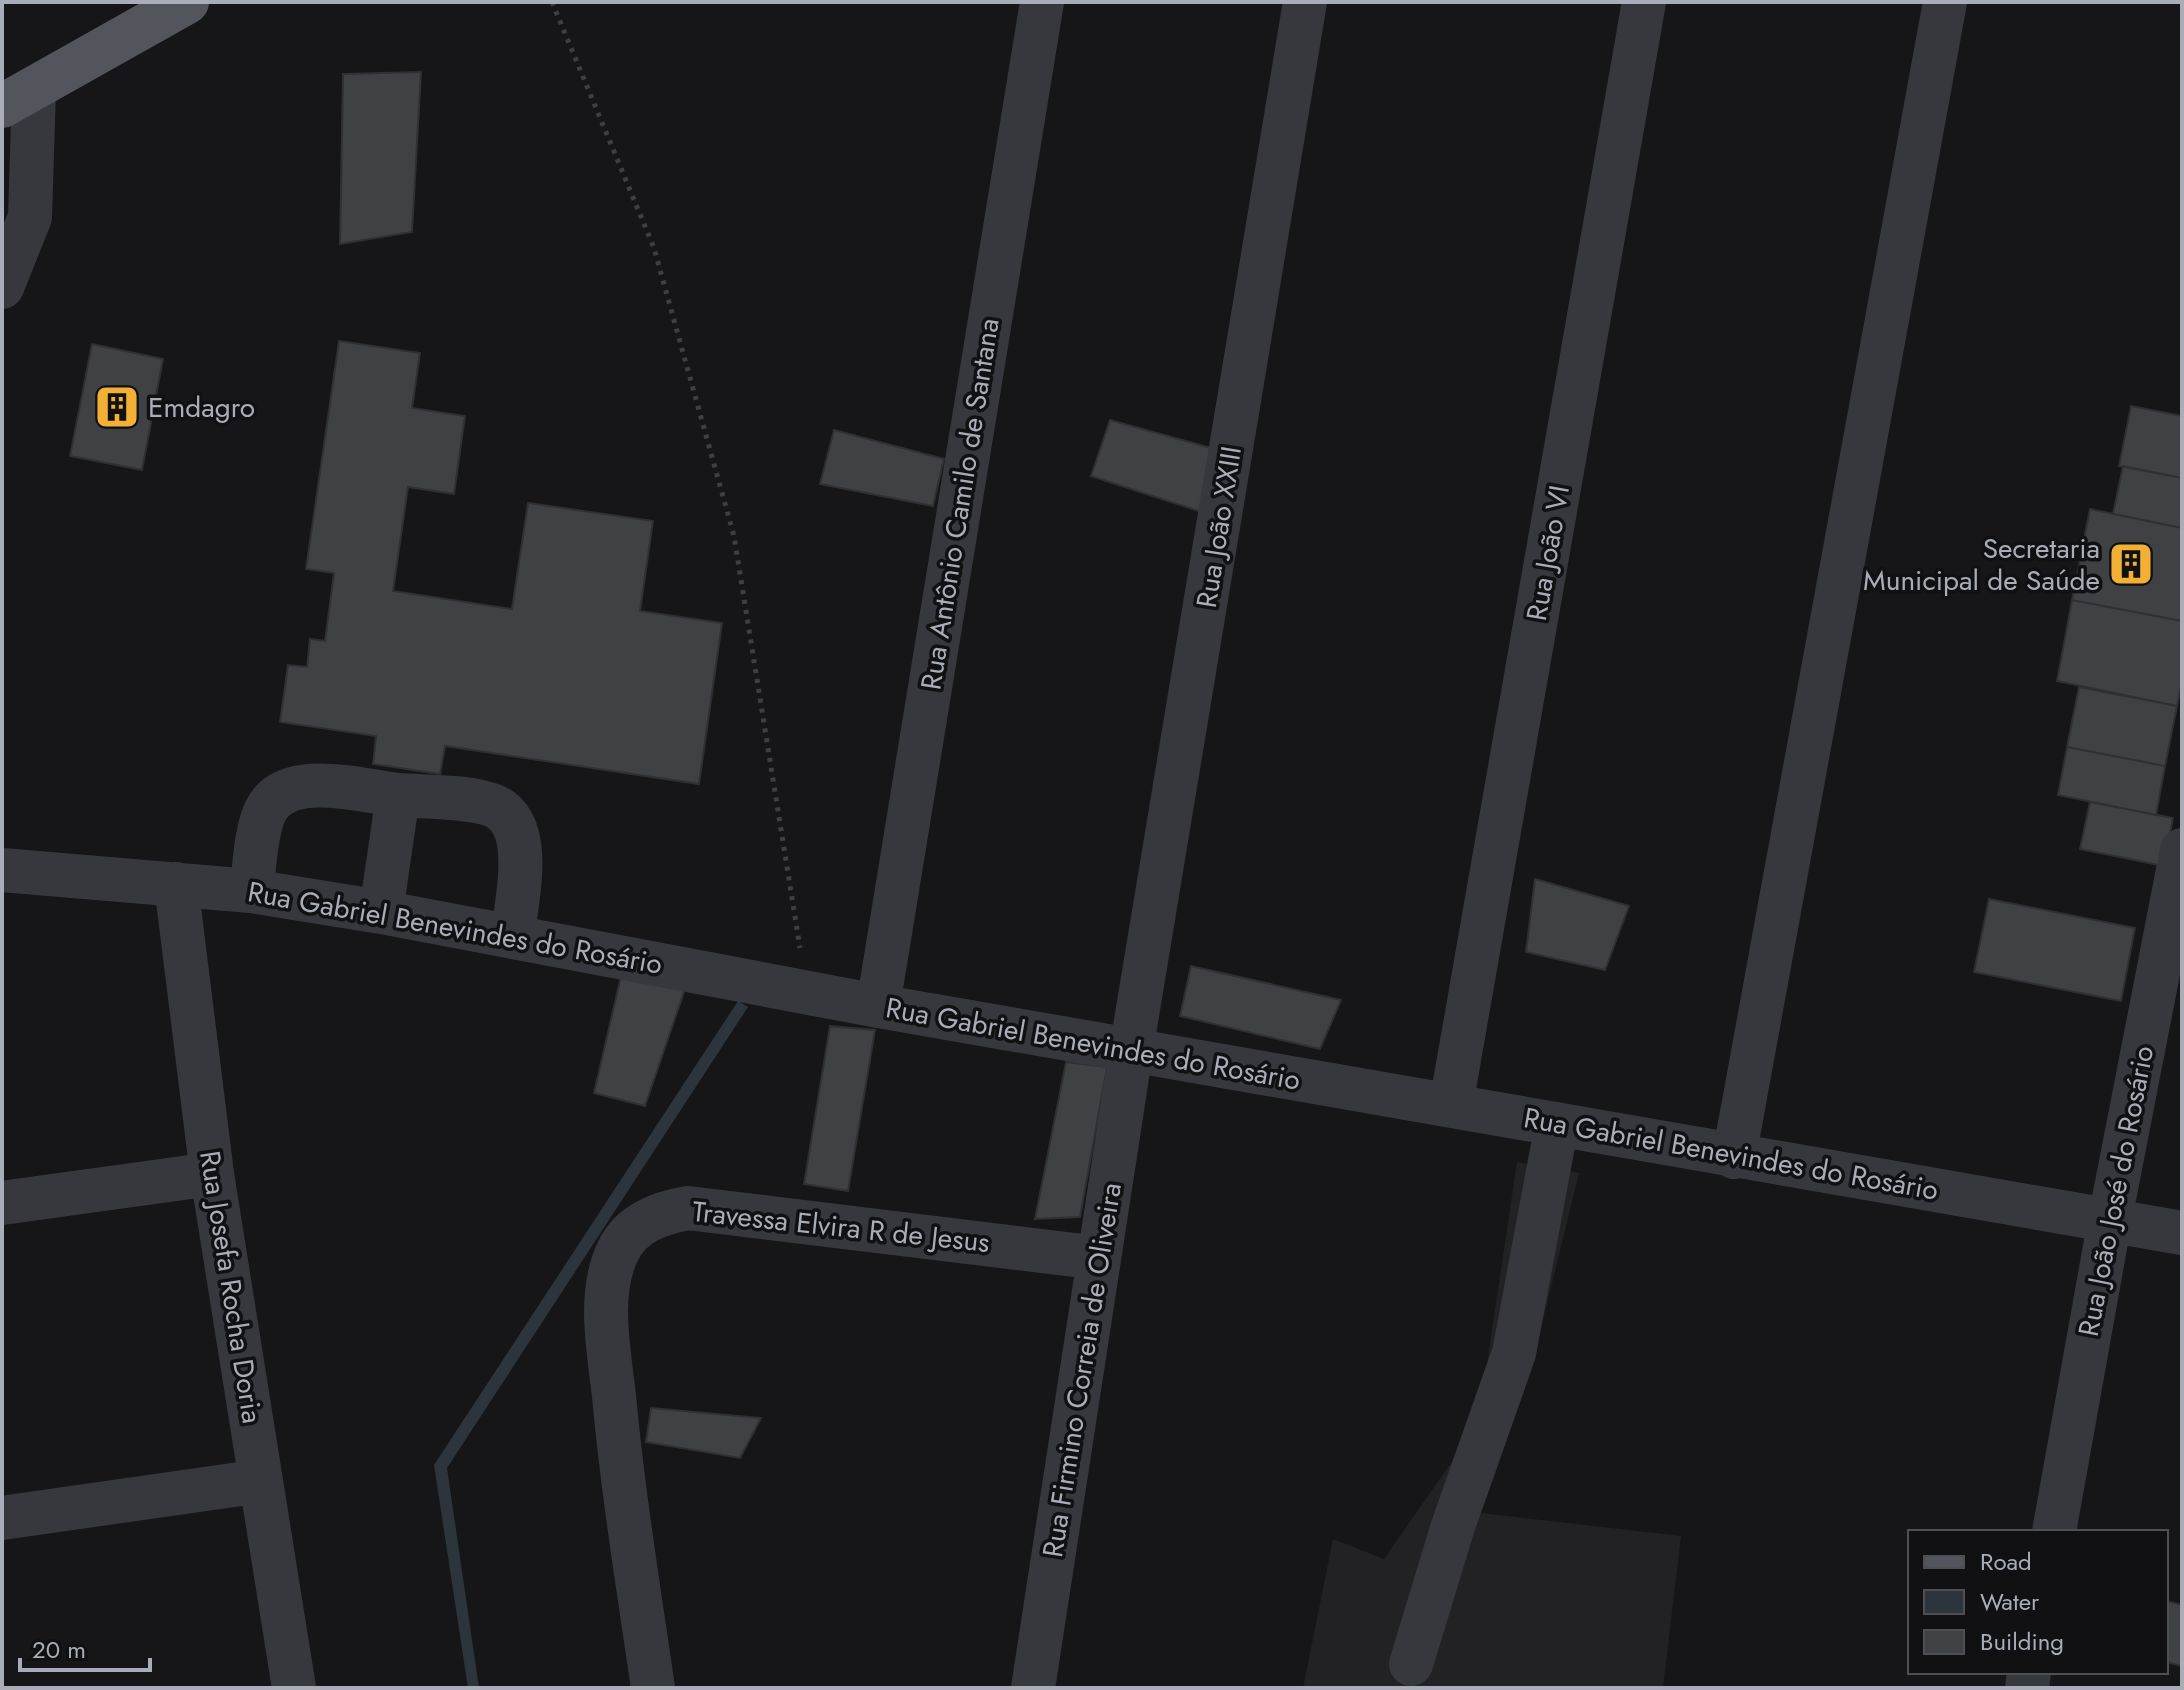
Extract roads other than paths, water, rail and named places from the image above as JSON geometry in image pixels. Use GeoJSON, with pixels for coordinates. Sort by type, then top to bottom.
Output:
{"type":"FeatureCollection","features":[{"type":"Feature","properties":{"kind":"main road"},"geometry":{"type":"LineString","coordinates":[[18,98],[187,2]]}},
{"type":"Feature","properties":{"kind":"street","name":"Rua Antônio Camilo de Santana"},"geometry":{"type":"LineString","coordinates":[[878,1006],[1042,2]]}},
{"type":"Feature","properties":{"kind":"street","name":"Rua João XXIII"},"geometry":{"type":"LineString","coordinates":[[1131,1051],[1305,2]]}},
{"type":"Feature","properties":{"kind":"street","name":"Rua João VI"},"geometry":{"type":"LineString","coordinates":[[1451,1105],[1644,2]]}},
{"type":"Feature","properties":{"kind":"street"},"geometry":{"type":"LineString","coordinates":[[1734,1157],[1945,2]]}},
{"type":"Feature","properties":{"kind":"street"},"geometry":{"type":"LineString","coordinates":[[2,287],[30,217],[18,98]]}},
{"type":"Feature","properties":{"kind":"street"},"geometry":{"type":"LineString","coordinates":[[251,891],[264,814],[273,798],[289,789],[310,786],[486,803],[503,810],[515,825],[520,845],[513,936]]}},
{"type":"Feature","properties":{"kind":"street"},"geometry":{"type":"LineString","coordinates":[[381,912],[398,795]]}},
{"type":"Feature","properties":{"kind":"street","name":"Rua João José do Rosário"},"geometry":{"type":"LineString","coordinates":[[2054,1530],[2110,1219],[2182,850]]}},
{"type":"Feature","properties":{"kind":"street","name":"Rua Gabriel Benevindes do Rosário"},"geometry":{"type":"LineString","coordinates":[[2,870],[251,891],[381,912],[878,1006],[2182,1233]]}},
{"type":"Feature","properties":{"kind":"street","name":"Rua Josefa Rocha Doria"},"geometry":{"type":"LineString","coordinates":[[176,884],[212,1174],[294,1688]]}},
{"type":"Feature","properties":{"kind":"street","name":"Rua Firmino Correia de Oliveira"},"geometry":{"type":"LineString","coordinates":[[1033,1688],[1131,1051]]}},
{"type":"Feature","properties":{"kind":"street"},"geometry":{"type":"LineString","coordinates":[[1411,1664],[1453,1526],[1514,1353],[1557,1124]]}},
{"type":"Feature","properties":{"kind":"street"},"geometry":{"type":"LineString","coordinates":[[2,1203],[212,1174]]}},
{"type":"Feature","properties":{"kind":"street","name":"Travessa Elvira R de Jesus"},"geometry":{"type":"LineString","coordinates":[[653,1688],[620,1460],[607,1324],[610,1279],[618,1249],[637,1227],[658,1214],[688,1208],[726,1210],[1099,1258]]}},
{"type":"Feature","properties":{"kind":"street"},"geometry":{"type":"LineString","coordinates":[[2,1518],[261,1481]]}},
{"type":"Feature","properties":{"kind":"water"},"geometry":{"type":"Polygon","coordinates":[[[738,1001],[748,1007],[447,1468],[479,1688],[468,1688],[434,1465],[738,1001]]]}},
{"type":"Feature","properties":{"kind":"place","name":"Emdagro"},"geometry":{"type":"Point","coordinates":[117,407]}},
{"type":"Feature","properties":{"kind":"place","name":"Secretaria Municipal de Saúde"},"geometry":{"type":"Point","coordinates":[2131,564]}}]}
